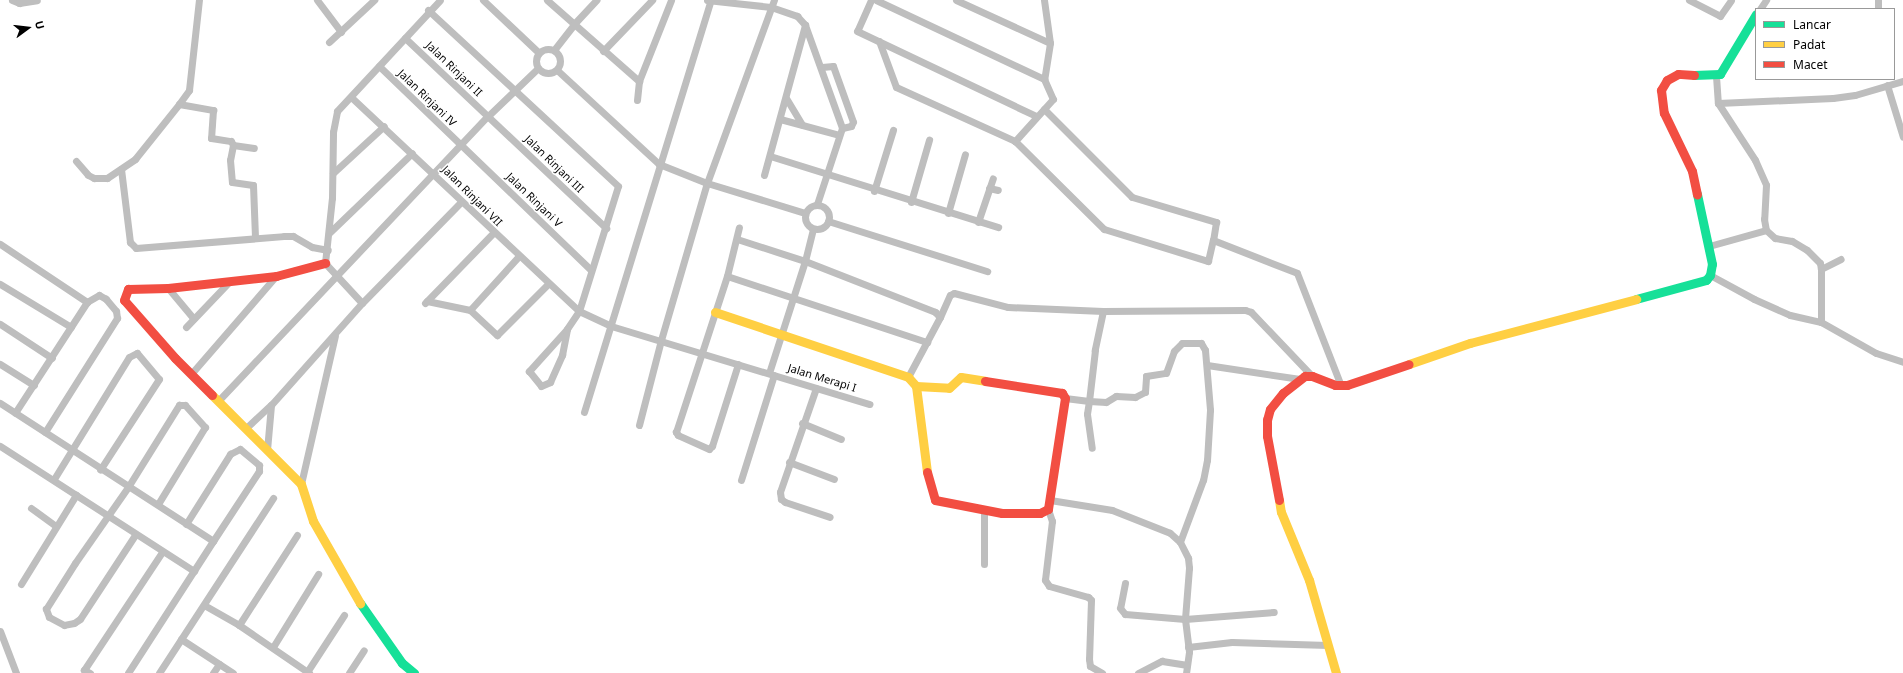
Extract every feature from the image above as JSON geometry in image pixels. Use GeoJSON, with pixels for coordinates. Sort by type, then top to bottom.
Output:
{"type":"FeatureCollection","features":[{"type":"Feature","properties":{"kind":"street"},"geometry":{"type":"LineString","coordinates":[[12,0],[19,3],[37,0]]}},
{"type":"Feature","properties":{"kind":"street"},"geometry":{"type":"LineString","coordinates":[[76,161],[82,170],[94,178],[107,178],[121,169],[144,149],[179,104],[189,90],[199,0]]}},
{"type":"Feature","properties":{"kind":"street"},"geometry":{"type":"LineString","coordinates":[[317,0],[341,32]]}},
{"type":"Feature","properties":{"kind":"street"},"geometry":{"type":"LineString","coordinates":[[329,42],[341,32],[367,3],[374,0]]}},
{"type":"Feature","properties":{"kind":"street"},"geometry":{"type":"LineString","coordinates":[[325,263],[330,233],[333,173],[333,132],[337,111],[405,38],[428,10],[440,0]]}},
{"type":"Feature","properties":{"kind":"street"},"geometry":{"type":"LineString","coordinates":[[483,0],[540,52]]}},
{"type":"Feature","properties":{"kind":"street"},"geometry":{"type":"LineString","coordinates":[[554,50],[574,24],[596,0]]}},
{"type":"Feature","properties":{"kind":"street"},"geometry":{"type":"LineString","coordinates":[[603,51],[652,0]]}},
{"type":"Feature","properties":{"kind":"street"},"geometry":{"type":"LineString","coordinates":[[637,100],[639,81],[671,0]]}},
{"type":"Feature","properties":{"kind":"street"},"geometry":{"type":"LineString","coordinates":[[584,412],[709,0],[773,4],[797,16],[805,25],[822,67],[842,128],[817,204],[808,208],[805,213],[807,225],[813,229],[825,226],[828,221],[826,209],[817,204]]}},
{"type":"Feature","properties":{"kind":"street"},"geometry":{"type":"LineString","coordinates":[[870,0],[858,31],[1036,116]]}},
{"type":"Feature","properties":{"kind":"street"},"geometry":{"type":"LineString","coordinates":[[876,0],[1044,79]]}},
{"type":"Feature","properties":{"kind":"street"},"geometry":{"type":"LineString","coordinates":[[956,0],[1050,43]]}},
{"type":"Feature","properties":{"kind":"street"},"geometry":{"type":"LineString","coordinates":[[1015,141],[1036,116],[1053,99],[1044,79],[1050,43],[1045,2],[1038,0]]}},
{"type":"Feature","properties":{"kind":"street"},"geometry":{"type":"LineString","coordinates":[[1690,0],[1720,16],[1731,0]]}},
{"type":"Feature","properties":{"kind":"street"},"geometry":{"type":"LineString","coordinates":[[550,1],[603,51],[639,81]]}},
{"type":"Feature","properties":{"kind":"street"},"geometry":{"type":"LineString","coordinates":[[639,425],[661,340],[707,183],[773,4]]}},
{"type":"Feature","properties":{"kind":"street"},"geometry":{"type":"LineString","coordinates":[[428,10],[514,88],[618,186],[579,311],[567,329],[531,367],[530,376],[540,386],[550,382],[562,355],[567,329]]}},
{"type":"Feature","properties":{"kind":"street"},"geometry":{"type":"LineString","coordinates":[[908,377],[950,295],[954,293],[1008,307],[1103,311],[1245,310],[1251,312],[1312,376],[1341,386],[1384,374],[1470,343],[1706,280],[1710,275],[1712,264],[1692,171],[1664,113],[1661,90],[1667,80],[1678,74],[1716,76],[1720,74],[1755,16]]}},
{"type":"Feature","properties":{"kind":"street"},"geometry":{"type":"LineString","coordinates":[[764,175],[805,25]]}},
{"type":"Feature","properties":{"kind":"street","name":"Jalan Rinjani II"},"geometry":{"type":"LineString","coordinates":[[405,38],[488,116]]}},
{"type":"Feature","properties":{"kind":"street"},"geometry":{"type":"LineString","coordinates":[[879,41],[896,87],[1015,141],[1104,229],[1208,261],[1216,222],[1132,197],[1044,109]]}},
{"type":"Feature","properties":{"kind":"street"},"geometry":{"type":"LineString","coordinates":[[545,49],[554,50],[560,58],[557,70],[545,73],[538,68],[536,58],[540,52],[545,49]]}},
{"type":"Feature","properties":{"kind":"street","name":"Jalan Rinjani IV"},"geometry":{"type":"LineString","coordinates":[[379,66],[460,144]]}},
{"type":"Feature","properties":{"kind":"street"},"geometry":{"type":"LineString","coordinates":[[822,67],[833,66],[853,122],[851,126],[842,128]]}},
{"type":"Feature","properties":{"kind":"street"},"geometry":{"type":"LineString","coordinates":[[219,400],[335,275],[434,174],[460,144],[514,88],[538,68]]}},
{"type":"Feature","properties":{"kind":"street"},"geometry":{"type":"LineString","coordinates":[[557,70],[659,164],[707,183],[805,213]]}},
{"type":"Feature","properties":{"kind":"street"},"geometry":{"type":"LineString","coordinates":[[1716,76],[1718,103],[1762,173],[1766,185],[1764,218],[1766,230],[1775,238],[1792,241],[1807,250],[1820,263],[1821,322]]}},
{"type":"Feature","properties":{"kind":"street"},"geometry":{"type":"LineString","coordinates":[[1718,103],[1833,98],[1855,95],[1890,83],[1903,81]]}},
{"type":"Feature","properties":{"kind":"street"},"geometry":{"type":"LineString","coordinates":[[1890,83],[1903,137]]}},
{"type":"Feature","properties":{"kind":"street","name":"Jalan Rinjani VII"},"geometry":{"type":"LineString","coordinates":[[351,97],[384,126],[461,202],[548,284],[579,311],[611,326],[661,340]]}},
{"type":"Feature","properties":{"kind":"street"},"geometry":{"type":"LineString","coordinates":[[786,98],[802,125]]}},
{"type":"Feature","properties":{"kind":"street"},"geometry":{"type":"LineString","coordinates":[[179,104],[213,110],[211,138],[232,141],[233,145],[230,160],[233,169],[232,182],[253,185],[255,238]]}},
{"type":"Feature","properties":{"kind":"street","name":"Jalan Rinjani III"},"geometry":{"type":"LineString","coordinates":[[488,116],[606,228]]}},
{"type":"Feature","properties":{"kind":"street"},"geometry":{"type":"LineString","coordinates":[[780,120],[839,135]]}},
{"type":"Feature","properties":{"kind":"street"},"geometry":{"type":"LineString","coordinates":[[333,173],[384,126]]}},
{"type":"Feature","properties":{"kind":"street"},"geometry":{"type":"LineString","coordinates":[[874,191],[893,130]]}},
{"type":"Feature","properties":{"kind":"street"},"geometry":{"type":"LineString","coordinates":[[911,202],[929,140]]}},
{"type":"Feature","properties":{"kind":"street","name":"Jalan Rinjani V"},"geometry":{"type":"LineString","coordinates":[[460,144],[592,270]]}},
{"type":"Feature","properties":{"kind":"street"},"geometry":{"type":"LineString","coordinates":[[233,145],[254,148]]}},
{"type":"Feature","properties":{"kind":"street"},"geometry":{"type":"LineString","coordinates":[[330,233],[412,153]]}},
{"type":"Feature","properties":{"kind":"street"},"geometry":{"type":"LineString","coordinates":[[948,213],[965,154]]}},
{"type":"Feature","properties":{"kind":"street"},"geometry":{"type":"LineString","coordinates":[[770,156],[828,173],[874,191],[998,227]]}},
{"type":"Feature","properties":{"kind":"street"},"geometry":{"type":"LineString","coordinates":[[121,169],[132,247],[145,249],[255,238],[293,236],[306,244],[328,250]]}},
{"type":"Feature","properties":{"kind":"street"},"geometry":{"type":"LineString","coordinates":[[978,222],[993,178]]}},
{"type":"Feature","properties":{"kind":"street"},"geometry":{"type":"LineString","coordinates":[[989,188],[998,190]]}},
{"type":"Feature","properties":{"kind":"street"},"geometry":{"type":"LineString","coordinates":[[246,428],[271,405],[335,336],[362,303],[461,202]]}},
{"type":"Feature","properties":{"kind":"street"},"geometry":{"type":"LineString","coordinates":[[828,221],[987,271]]}},
{"type":"Feature","properties":{"kind":"street"},"geometry":{"type":"LineString","coordinates":[[738,364],[712,446],[709,449],[703,447],[676,434],[715,312],[739,228]]}},
{"type":"Feature","properties":{"kind":"street"},"geometry":{"type":"LineString","coordinates":[[741,480],[771,374],[780,334],[805,261],[813,229]]}},
{"type":"Feature","properties":{"kind":"street"},"geometry":{"type":"LineString","coordinates":[[1709,246],[1766,230]]}},
{"type":"Feature","properties":{"kind":"street"},"geometry":{"type":"LineString","coordinates":[[494,233],[426,302],[470,310],[497,335],[548,284]]}},
{"type":"Feature","properties":{"kind":"street"},"geometry":{"type":"LineString","coordinates":[[737,239],[805,261],[930,308],[940,317]]}},
{"type":"Feature","properties":{"kind":"street"},"geometry":{"type":"LineString","coordinates":[[1213,240],[1297,273],[1341,386]]}},
{"type":"Feature","properties":{"kind":"street"},"geometry":{"type":"LineString","coordinates":[[0,244],[87,302]]}},
{"type":"Feature","properties":{"kind":"street"},"geometry":{"type":"LineString","coordinates":[[470,310],[519,256]]}},
{"type":"Feature","properties":{"kind":"street"},"geometry":{"type":"LineString","coordinates":[[1821,269],[1841,259]]}},
{"type":"Feature","properties":{"kind":"street"},"geometry":{"type":"LineString","coordinates":[[325,263],[362,303]]}},
{"type":"Feature","properties":{"kind":"street"},"geometry":{"type":"LineString","coordinates":[[325,263],[276,276],[168,288],[128,289],[124,300],[191,374],[219,400],[301,484],[313,521],[365,612],[402,663],[414,673]]}},
{"type":"Feature","properties":{"kind":"street"},"geometry":{"type":"LineString","coordinates":[[1710,275],[1770,306],[1821,322],[1876,353],[1903,362]]}},
{"type":"Feature","properties":{"kind":"street"},"geometry":{"type":"LineString","coordinates":[[191,374],[276,276]]}},
{"type":"Feature","properties":{"kind":"street"},"geometry":{"type":"LineString","coordinates":[[726,276],[927,342]]}},
{"type":"Feature","properties":{"kind":"street"},"geometry":{"type":"LineString","coordinates":[[186,327],[229,282]]}},
{"type":"Feature","properties":{"kind":"street"},"geometry":{"type":"LineString","coordinates":[[0,284],[71,327]]}},
{"type":"Feature","properties":{"kind":"street"},"geometry":{"type":"LineString","coordinates":[[168,288],[194,319]]}},
{"type":"Feature","properties":{"kind":"street"},"geometry":{"type":"LineString","coordinates":[[15,413],[87,302],[99,295],[106,299],[116,311],[117,318],[45,432]]}},
{"type":"Feature","properties":{"kind":"street"},"geometry":{"type":"LineString","coordinates":[[1092,448],[1087,414],[1103,311]]}},
{"type":"Feature","properties":{"kind":"street"},"geometry":{"type":"LineString","coordinates":[[715,312],[908,377],[916,386],[927,470],[935,500],[984,511],[1020,514],[1040,512],[1049,504],[1112,510],[1170,533],[1180,542],[1189,568],[1185,618],[1188,647],[1186,673]]}},
{"type":"Feature","properties":{"kind":"street"},"geometry":{"type":"LineString","coordinates":[[0,324],[52,358]]}},
{"type":"Feature","properties":{"kind":"street"},"geometry":{"type":"LineString","coordinates":[[301,484],[335,336]]}},
{"type":"Feature","properties":{"kind":"street","name":"Jalan Merapi I"},"geometry":{"type":"LineString","coordinates":[[661,340],[869,404]]}},
{"type":"Feature","properties":{"kind":"street"},"geometry":{"type":"LineString","coordinates":[[916,386],[949,388],[961,377],[1054,390],[1065,398],[1106,402],[1116,396],[1135,397],[1145,392],[1146,376],[1166,373],[1174,351],[1182,343],[1201,343],[1205,350],[1210,410],[1207,460],[1203,480],[1180,542]]}},
{"type":"Feature","properties":{"kind":"street"},"geometry":{"type":"LineString","coordinates":[[54,479],[129,357],[133,353],[140,354],[159,379],[100,470]]}},
{"type":"Feature","properties":{"kind":"street"},"geometry":{"type":"LineString","coordinates":[[0,364],[34,385]]}},
{"type":"Feature","properties":{"kind":"street"},"geometry":{"type":"LineString","coordinates":[[1207,365],[1300,379],[1312,376]]}},
{"type":"Feature","properties":{"kind":"street"},"geometry":{"type":"LineString","coordinates":[[1300,379],[1270,409],[1267,420],[1267,436],[1281,512],[1309,580],[1336,673]]}},
{"type":"Feature","properties":{"kind":"street"},"geometry":{"type":"LineString","coordinates":[[816,388],[802,424],[780,492],[781,499],[830,517]]}},
{"type":"Feature","properties":{"kind":"street"},"geometry":{"type":"LineString","coordinates":[[1065,398],[1049,504],[1052,521],[1045,580],[1049,586],[1088,597],[1091,600],[1090,666],[1102,673]]}},
{"type":"Feature","properties":{"kind":"street"},"geometry":{"type":"LineString","coordinates":[[0,403],[100,470],[158,504],[213,541]]}},
{"type":"Feature","properties":{"kind":"street"},"geometry":{"type":"LineString","coordinates":[[135,535],[80,619],[74,623],[64,625],[49,618],[46,609],[128,487],[179,405],[185,405],[205,427],[158,504]]}},
{"type":"Feature","properties":{"kind":"street"},"geometry":{"type":"LineString","coordinates":[[268,450],[271,405]]}},
{"type":"Feature","properties":{"kind":"street"},"geometry":{"type":"LineString","coordinates":[[802,424],[841,439]]}},
{"type":"Feature","properties":{"kind":"street"},"geometry":{"type":"LineString","coordinates":[[0,446],[109,515],[135,535],[194,571]]}},
{"type":"Feature","properties":{"kind":"street"},"geometry":{"type":"LineString","coordinates":[[128,673],[259,471],[258,465],[240,449],[230,454],[186,524]]}},
{"type":"Feature","properties":{"kind":"street"},"geometry":{"type":"LineString","coordinates":[[789,462],[834,479]]}},
{"type":"Feature","properties":{"kind":"street"},"geometry":{"type":"LineString","coordinates":[[21,584],[76,495]]}},
{"type":"Feature","properties":{"kind":"street"},"geometry":{"type":"LineString","coordinates":[[159,673],[273,498]]}},
{"type":"Feature","properties":{"kind":"street"},"geometry":{"type":"LineString","coordinates":[[31,508],[56,526]]}},
{"type":"Feature","properties":{"kind":"street"},"geometry":{"type":"LineString","coordinates":[[984,511],[984,564]]}},
{"type":"Feature","properties":{"kind":"street"},"geometry":{"type":"LineString","coordinates":[[239,625],[297,535]]}},
{"type":"Feature","properties":{"kind":"street"},"geometry":{"type":"LineString","coordinates":[[90,673],[84,670],[162,552]]}},
{"type":"Feature","properties":{"kind":"street"},"geometry":{"type":"LineString","coordinates":[[273,647],[318,574]]}},
{"type":"Feature","properties":{"kind":"street"},"geometry":{"type":"LineString","coordinates":[[1125,583],[1120,608],[1121,612],[1185,618],[1274,612]]}},
{"type":"Feature","properties":{"kind":"street"},"geometry":{"type":"LineString","coordinates":[[204,604],[273,647],[308,672],[344,615]]}},
{"type":"Feature","properties":{"kind":"street"},"geometry":{"type":"LineString","coordinates":[[0,631],[16,673]]}},
{"type":"Feature","properties":{"kind":"street"},"geometry":{"type":"LineString","coordinates":[[181,639],[233,673]]}},
{"type":"Feature","properties":{"kind":"street"},"geometry":{"type":"LineString","coordinates":[[1188,647],[1232,642],[1328,646]]}},
{"type":"Feature","properties":{"kind":"street"},"geometry":{"type":"LineString","coordinates":[[349,673],[364,650]]}},
{"type":"Feature","properties":{"kind":"street"},"geometry":{"type":"LineString","coordinates":[[1138,673],[1162,661],[1186,665]]}},
{"type":"Feature","properties":{"kind":"street"},"geometry":{"type":"LineString","coordinates":[[213,673],[219,664]]}},
{"type":"Feature","properties":{"kind":"traffic: fast"},"geometry":{"type":"LineString","coordinates":[[1694,75],[1720,74],[1755,16]]}},
{"type":"Feature","properties":{"kind":"traffic: fast"},"geometry":{"type":"LineString","coordinates":[[1636,299],[1706,280],[1710,275],[1712,264],[1697,194]]}},
{"type":"Feature","properties":{"kind":"traffic: fast"},"geometry":{"type":"LineString","coordinates":[[360,603],[402,663],[414,673]]}},
{"type":"Feature","properties":{"kind":"traffic: slow"},"geometry":{"type":"LineString","coordinates":[[1409,364],[1470,343],[1636,299]]}},
{"type":"Feature","properties":{"kind":"traffic: slow"},"geometry":{"type":"LineString","coordinates":[[715,312],[908,377],[916,386],[927,472]]}},
{"type":"Feature","properties":{"kind":"traffic: slow"},"geometry":{"type":"LineString","coordinates":[[916,386],[949,388],[961,377],[985,381]]}},
{"type":"Feature","properties":{"kind":"traffic: slow"},"geometry":{"type":"LineString","coordinates":[[212,395],[301,484],[313,521],[360,603]]}},
{"type":"Feature","properties":{"kind":"traffic: slow"},"geometry":{"type":"LineString","coordinates":[[1279,500],[1281,512],[1309,580],[1336,673]]}},
{"type":"Feature","properties":{"kind":"traffic: jam"},"geometry":{"type":"LineString","coordinates":[[1694,75],[1678,74],[1667,80],[1661,90],[1664,113],[1692,171],[1697,194]]}},
{"type":"Feature","properties":{"kind":"traffic: jam"},"geometry":{"type":"LineString","coordinates":[[212,395],[175,358],[124,300],[128,289],[168,288],[276,276],[325,263]]}},
{"type":"Feature","properties":{"kind":"traffic: jam"},"geometry":{"type":"LineString","coordinates":[[1279,500],[1267,436],[1267,420],[1270,409],[1283,393],[1305,376],[1312,376],[1335,385],[1347,385],[1409,364]]}},
{"type":"Feature","properties":{"kind":"traffic: jam"},"geometry":{"type":"LineString","coordinates":[[927,472],[935,500],[1002,513],[1040,513],[1048,509],[1065,398],[1062,393],[985,381]]}}]}
